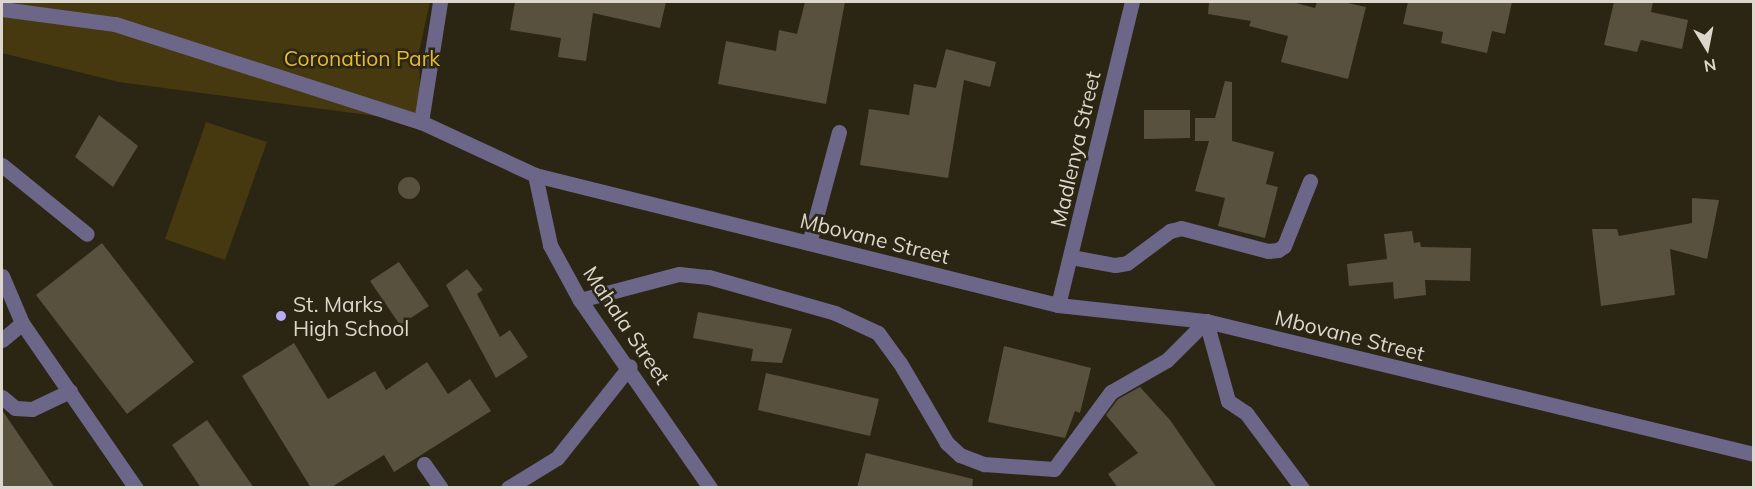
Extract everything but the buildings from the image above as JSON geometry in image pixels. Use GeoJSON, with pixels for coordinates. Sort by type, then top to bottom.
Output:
{"type":"FeatureCollection","features":[{"type":"Feature","properties":{"kind":"street"},"geometry":{"type":"LineString","coordinates":[[421,122],[440,2]]}},
{"type":"Feature","properties":{"kind":"street","name":"Madlenya Street"},"geometry":{"type":"LineString","coordinates":[[1058,305],[1132,2]]}},
{"type":"Feature","properties":{"kind":"street","name":"Mbovane Street"},"geometry":{"type":"LineString","coordinates":[[2,9],[115,24],[421,122],[535,175],[1058,305],[1206,321],[1754,454]]}},
{"type":"Feature","properties":{"kind":"street"},"geometry":{"type":"LineString","coordinates":[[809,243],[839,132]]}},
{"type":"Feature","properties":{"kind":"street"},"geometry":{"type":"LineString","coordinates":[[2,165],[87,234]]}},
{"type":"Feature","properties":{"kind":"street","name":"Mahala Street"},"geometry":{"type":"LineString","coordinates":[[535,175],[550,244],[580,300],[630,366],[710,488]]}},
{"type":"Feature","properties":{"kind":"street"},"geometry":{"type":"LineString","coordinates":[[1071,257],[1114,265],[1127,263],[1170,231],[1181,228],[1268,251],[1278,250],[1284,246],[1310,181]]}},
{"type":"Feature","properties":{"kind":"street"},"geometry":{"type":"LineString","coordinates":[[580,300],[679,274],[709,277],[835,312],[878,333],[900,363],[947,443],[960,455],[984,464],[1054,468],[1111,392],[1167,360],[1206,321],[1228,401],[1246,413],[1302,488]]}},
{"type":"Feature","properties":{"kind":"street"},"geometry":{"type":"LineString","coordinates":[[2,276],[22,323],[136,488]]}},
{"type":"Feature","properties":{"kind":"street"},"geometry":{"type":"LineString","coordinates":[[2,340],[22,323]]}},
{"type":"Feature","properties":{"kind":"street"},"geometry":{"type":"LineString","coordinates":[[508,488],[558,458],[630,366]]}},
{"type":"Feature","properties":{"kind":"street"},"geometry":{"type":"LineString","coordinates":[[2,397],[15,408],[32,409],[70,391]]}},
{"type":"Feature","properties":{"kind":"street"},"geometry":{"type":"LineString","coordinates":[[424,464],[441,488]]}},
{"type":"Feature","properties":{"kind":"green space","name":"Coronation Park"},"geometry":{"type":"Polygon","coordinates":[[[2,2],[430,2],[419,52],[421,122],[119,82],[2,53],[2,2]]]}},
{"type":"Feature","properties":{"kind":"green space"},"geometry":{"type":"Polygon","coordinates":[[[206,122],[267,142],[225,260],[165,239],[206,122]]]}},
{"type":"Feature","properties":{"kind":"place","name":"St. Marks High School"},"geometry":{"type":"Point","coordinates":[281,316]}}]}
